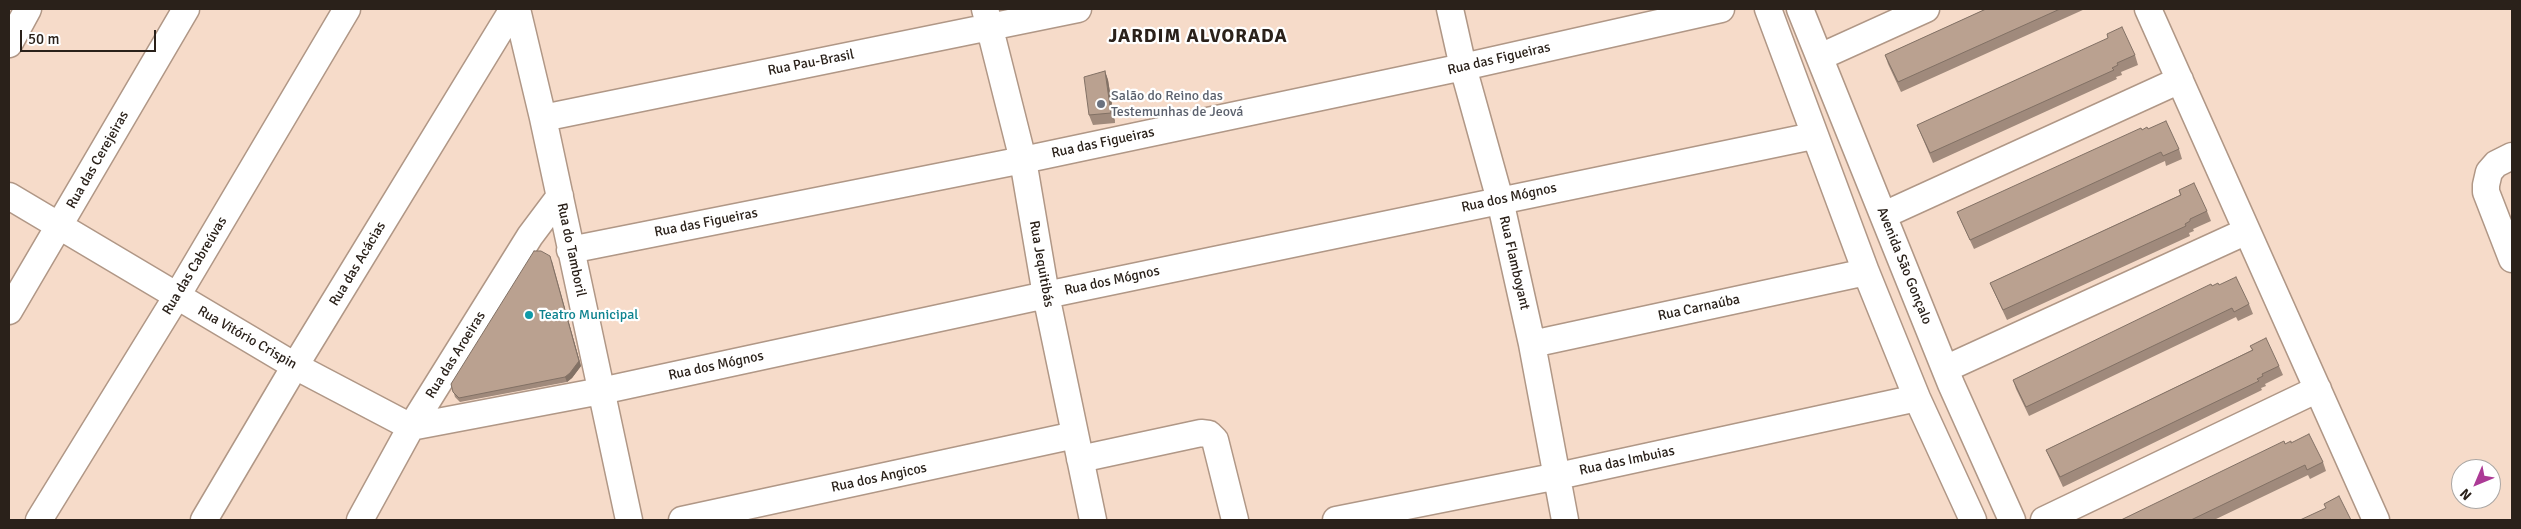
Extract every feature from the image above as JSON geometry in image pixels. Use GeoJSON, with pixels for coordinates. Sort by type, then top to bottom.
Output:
{"type":"FeatureCollection","features":[{"type":"Feature","properties":{"kind":"street"},"geometry":{"type":"LineString","coordinates":[[9,44],[28,9]]}},
{"type":"Feature","properties":{"kind":"street","name":"Rua das Cerejeiras"},"geometry":{"type":"LineString","coordinates":[[9,311],[186,9]]}},
{"type":"Feature","properties":{"kind":"street","name":"Rua das Cabreúvas"},"geometry":{"type":"LineString","coordinates":[[39,520],[177,296],[347,9]]}},
{"type":"Feature","properties":{"kind":"street","name":"Rua do Tamboril"},"geometry":{"type":"LineString","coordinates":[[515,9],[543,118],[629,520]]}},
{"type":"Feature","properties":{"kind":"street","name":"Rua das Acácias"},"geometry":{"type":"LineString","coordinates":[[204,520],[295,366],[515,9]]}},
{"type":"Feature","properties":{"kind":"street","name":"Rua Pau-Brasil"},"geometry":{"type":"LineString","coordinates":[[543,118],[987,18],[1078,9]]}},
{"type":"Feature","properties":{"kind":"street","name":"Rua Flamboyant"},"geometry":{"type":"LineString","coordinates":[[1450,9],[1463,67],[1500,200],[1532,344],[1558,476],[1564,520]]}},
{"type":"Feature","properties":{"kind":"street","name":"Rua das Figueiras"},"geometry":{"type":"LineString","coordinates":[[570,250],[1023,160],[1463,67],[1721,9]]}},
{"type":"Feature","properties":{"kind":"street"},"geometry":{"type":"LineString","coordinates":[[1768,9],[1813,136],[1866,272],[1917,398],[1973,520]]}},
{"type":"Feature","properties":{"kind":"street","name":"Avenida São Gonçalo"},"geometry":{"type":"LineString","coordinates":[[1800,9],[1945,369],[2012,520]]}},
{"type":"Feature","properties":{"kind":"street"},"geometry":{"type":"LineString","coordinates":[[1820,57],[1926,9]]}},
{"type":"Feature","properties":{"kind":"street"},"geometry":{"type":"LineString","coordinates":[[2148,9],[2376,520]]}},
{"type":"Feature","properties":{"kind":"street","name":"Rua Jequitibás"},"geometry":{"type":"LineString","coordinates":[[987,18],[1023,160],[1046,295],[1093,520]]}},
{"type":"Feature","properties":{"kind":"street"},"geometry":{"type":"LineString","coordinates":[[1884,215],[2180,80]]}},
{"type":"Feature","properties":{"kind":"street","name":"Rua dos Mógnos"},"geometry":{"type":"LineString","coordinates":[[411,427],[601,391],[1046,295],[1813,136]]}},
{"type":"Feature","properties":{"kind":"street"},"geometry":{"type":"LineString","coordinates":[[2512,156],[2496,164],[2490,172],[2486,192],[2512,259]]}},
{"type":"Feature","properties":{"kind":"street","name":"Rua Vitório Crispin"},"geometry":{"type":"LineString","coordinates":[[9,196],[58,227],[295,366],[411,427]]}},
{"type":"Feature","properties":{"kind":"street","name":"Rua das Aroeiras"},"geometry":{"type":"LineString","coordinates":[[360,520],[411,427],[530,236],[560,196]]}},
{"type":"Feature","properties":{"kind":"street"},"geometry":{"type":"LineString","coordinates":[[1945,369],[2247,231]]}},
{"type":"Feature","properties":{"kind":"street","name":"Rua Carnaúba"},"geometry":{"type":"LineString","coordinates":[[1532,344],[1866,272]]}},
{"type":"Feature","properties":{"kind":"street"},"geometry":{"type":"LineString","coordinates":[[2044,520],[2318,389]]}},
{"type":"Feature","properties":{"kind":"street","name":"Rua das Imbuias"},"geometry":{"type":"LineString","coordinates":[[1336,520],[1558,476],[1917,398]]}},
{"type":"Feature","properties":{"kind":"street","name":"Rua dos Angicos"},"geometry":{"type":"LineString","coordinates":[[682,520],[1078,447],[1200,433],[1210,434],[1215,440],[1235,520]]}},
{"type":"Feature","properties":{"kind":"building"},"geometry":{"type":"Polygon","coordinates":[[[1986,9],[2060,9],[1898,82],[1885,55],[1986,9]]]}},
{"type":"Feature","properties":{"kind":"building"},"geometry":{"type":"Polygon","coordinates":[[[2122,27],[2135,55],[2117,63],[2118,65],[2112,68],[2114,70],[1930,153],[1917,125],[2108,38],[2107,34],[2122,27]]]}},
{"type":"Feature","properties":{"kind":"building","name":"Salão do Reino das Testemunhas de Jeová"},"geometry":{"type":"Polygon","coordinates":[[[1105,71],[1111,113],[1089,115],[1084,77],[1105,71]]]}},
{"type":"Feature","properties":{"kind":"building"},"geometry":{"type":"Polygon","coordinates":[[[2166,121],[2179,149],[2163,156],[2161,152],[1970,240],[1957,212],[2141,128],[2142,130],[2147,127],[2148,129],[2166,121]]]}},
{"type":"Feature","properties":{"kind":"building"},"geometry":{"type":"Polygon","coordinates":[[[2194,183],[2207,211],[2190,219],[2185,224],[2186,226],[2003,310],[1990,283],[2181,195],[2179,190],[2194,183]]]}},
{"type":"Feature","properties":{"kind":"building","name":"Teatro Municipal"},"geometry":{"type":"Polygon","coordinates":[[[534,251],[541,251],[550,256],[579,361],[565,377],[459,398],[453,392],[451,384],[534,251]]]}},
{"type":"Feature","properties":{"kind":"building"},"geometry":{"type":"Polygon","coordinates":[[[2236,277],[2249,304],[2234,312],[2232,308],[2026,407],[2013,380],[2211,284],[2212,286],[2218,283],[2219,285],[2236,277]]]}},
{"type":"Feature","properties":{"kind":"building"},"geometry":{"type":"Polygon","coordinates":[[[2266,338],[2279,366],[2262,374],[2263,376],[2257,379],[2259,381],[2060,477],[2046,450],[2253,350],[2250,346],[2266,338]]]}},
{"type":"Feature","properties":{"kind":"building"},"geometry":{"type":"Polygon","coordinates":[[[2309,434],[2323,462],[2307,470],[2305,465],[2191,520],[2121,520],[2284,441],[2285,444],[2291,441],[2291,443],[2309,434]]]}},
{"type":"Feature","properties":{"kind":"building"},"geometry":{"type":"Polygon","coordinates":[[[2339,496],[2351,520],[2300,520],[2326,508],[2324,504],[2339,496]]]}},
{"type":"Feature","properties":{"kind":"place","name":"Salão do Reino das Testemunhas de Jeová"},"geometry":{"type":"Point","coordinates":[1101,104]}},
{"type":"Feature","properties":{"kind":"place","name":"Teatro Municipal"},"geometry":{"type":"Point","coordinates":[529,315]}},
{"type":"Feature","properties":{"kind":"district","name":"JARDIM ALVORADA"},"geometry":{"type":"Point","coordinates":[1198,37]}}]}
